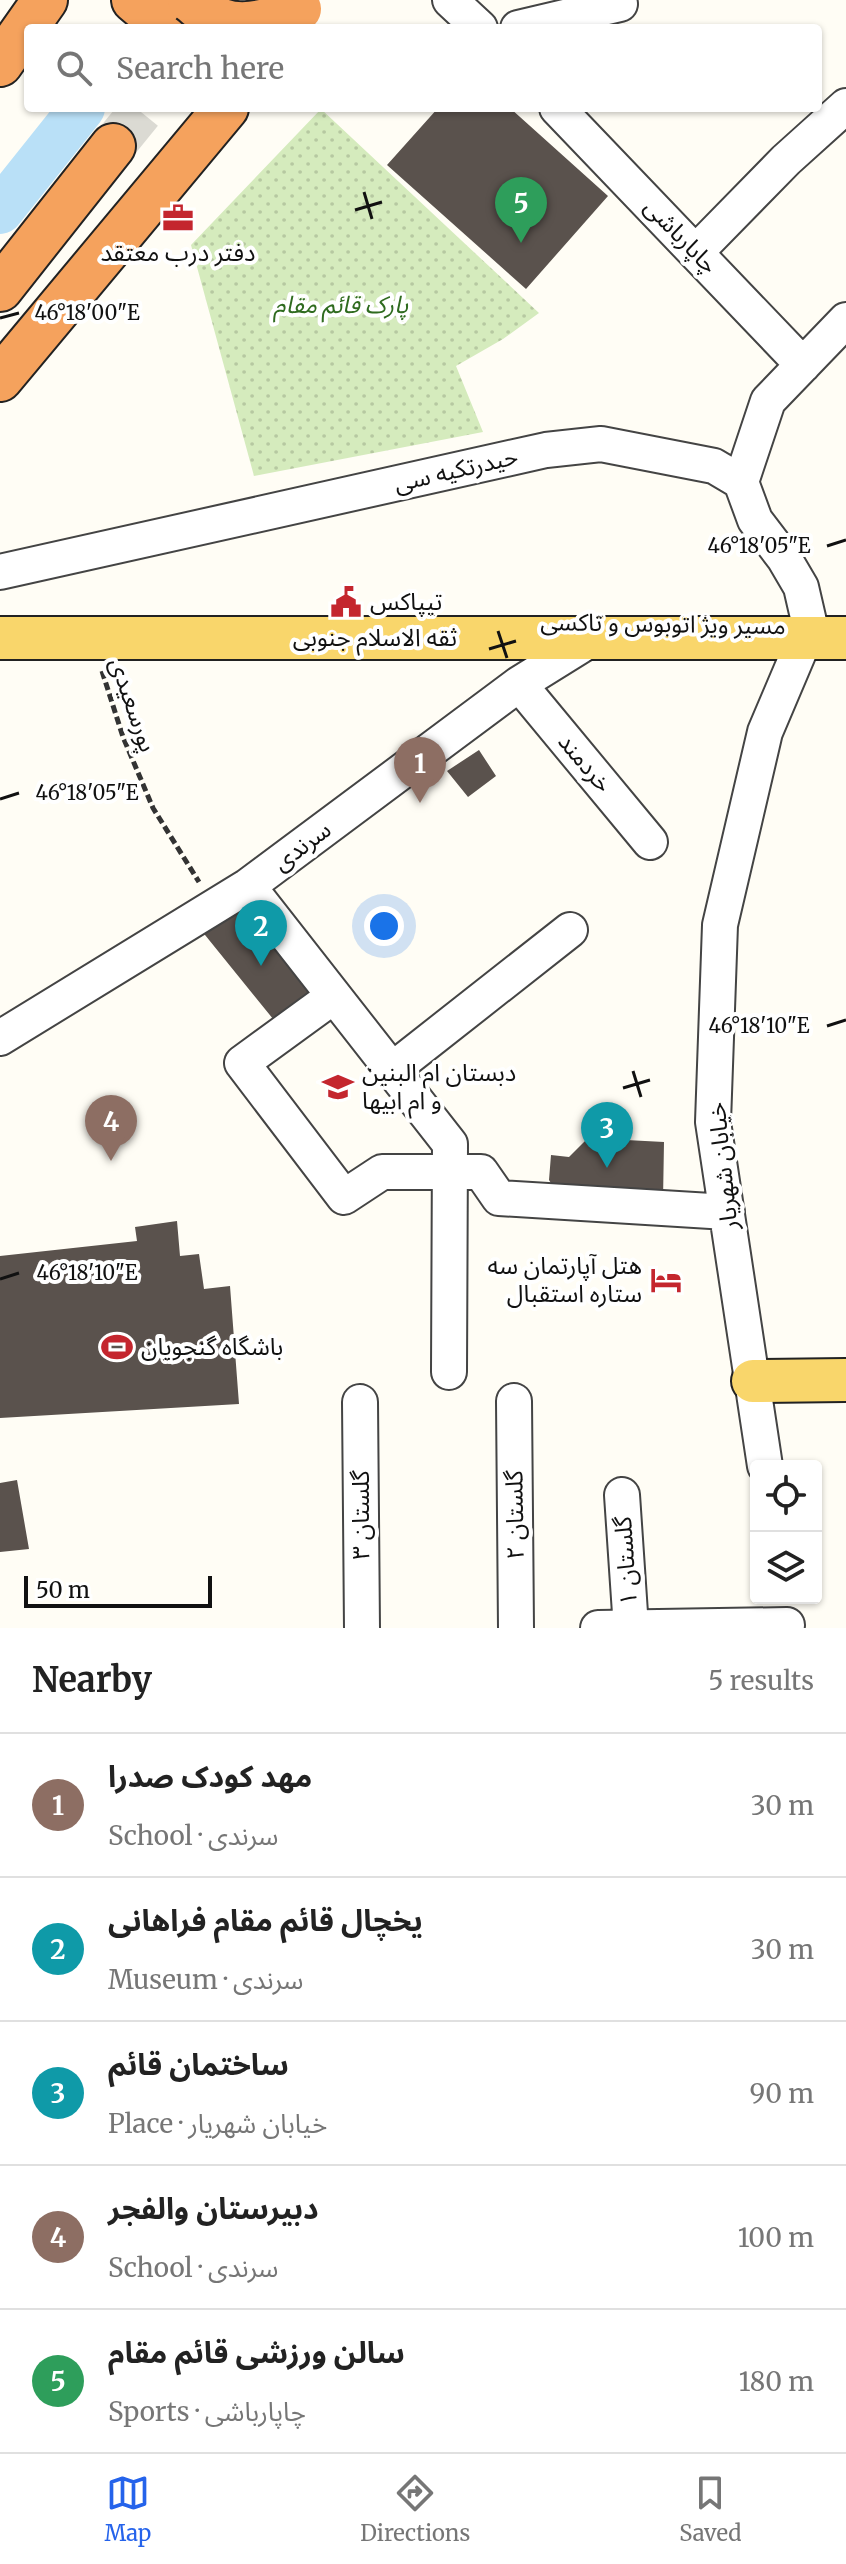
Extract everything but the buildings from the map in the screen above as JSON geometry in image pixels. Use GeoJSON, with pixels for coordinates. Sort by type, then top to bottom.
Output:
{"type":"FeatureCollection","features":[{"type":"Feature","properties":{"kind":"highway"},"geometry":{"type":"LineString","coordinates":[[28,24],[45,0]]}},
{"type":"Feature","properties":{"kind":"highway"},"geometry":{"type":"LineString","coordinates":[[134,0],[162,24]]}},
{"type":"Feature","properties":{"kind":"highway"},"geometry":{"type":"LineString","coordinates":[[190,0],[217,20],[239,24]]}},
{"type":"Feature","properties":{"kind":"highway"},"geometry":{"type":"LineString","coordinates":[[250,24],[297,12]]}},
{"type":"Feature","properties":{"kind":"highway"},"geometry":{"type":"LineString","coordinates":[[0,64],[24,30]]}},
{"type":"Feature","properties":{"kind":"highway"},"geometry":{"type":"LineString","coordinates":[[0,379],[216,114]]}},
{"type":"Feature","properties":{"kind":"highway"},"geometry":{"type":"LineString","coordinates":[[0,289],[113,146]]}},
{"type":"Feature","properties":{"kind":"main road","name":"ثقه الاسلام جنوبی"},"geometry":{"type":"LineString","coordinates":[[0,638],[593,638],[821,634]]}},
{"type":"Feature","properties":{"kind":"main road"},"geometry":{"type":"LineString","coordinates":[[753,1381],[846,1380]]}},
{"type":"Feature","properties":{"kind":"street"},"geometry":{"type":"LineString","coordinates":[[450,0],[476,24]]}},
{"type":"Feature","properties":{"kind":"street"},"geometry":{"type":"LineString","coordinates":[[535,24],[620,4]]}},
{"type":"Feature","properties":{"kind":"street"},"geometry":{"type":"LineString","coordinates":[[696,252],[786,160],[846,106]]}},
{"type":"Feature","properties":{"kind":"street","name":"چاپارباشی"},"geometry":{"type":"LineString","coordinates":[[561,112],[696,252],[829,346]]}},
{"type":"Feature","properties":{"kind":"street"},"geometry":{"type":"LineString","coordinates":[[821,634],[801,587],[755,520],[741,482],[768,401],[829,346]]}},
{"type":"Feature","properties":{"kind":"street","name":"حیدرتکیه سی"},"geometry":{"type":"LineString","coordinates":[[0,572],[546,450],[601,444],[714,466],[741,482]]}},
{"type":"Feature","properties":{"kind":"street","name":"مسیر ویژ اتوبوس و تاکسی"},"geometry":{"type":"LineString","coordinates":[[0,620],[582,622],[821,634],[846,626]]}},
{"type":"Feature","properties":{"kind":"street","name":"خیابان شهریار"},"geometry":{"type":"LineString","coordinates":[[764,1460],[713,1122],[720,925],[765,732],[821,634]]}},
{"type":"Feature","properties":{"kind":"street","name":"سرندی"},"geometry":{"type":"LineString","coordinates":[[0,1038],[248,886],[519,684],[593,638]]}},
{"type":"Feature","properties":{"kind":"street","name":"خردمند"},"geometry":{"type":"LineString","coordinates":[[519,684],[650,842]]}},
{"type":"Feature","properties":{"kind":"street"},"geometry":{"type":"LineString","coordinates":[[248,886],[450,1144],[449,1372]]}},
{"type":"Feature","properties":{"kind":"street"},"geometry":{"type":"LineString","coordinates":[[392,1070],[570,930]]}},
{"type":"Feature","properties":{"kind":"street"},"geometry":{"type":"LineString","coordinates":[[334,996],[242,1063],[344,1197],[382,1172],[481,1172],[499,1198],[727,1212]]}},
{"type":"Feature","properties":{"kind":"street","name":"گلستان ۲"},"geometry":{"type":"LineString","coordinates":[[514,1401],[516,1628]]}},
{"type":"Feature","properties":{"kind":"street","name":"گلستان ۳"},"geometry":{"type":"LineString","coordinates":[[360,1402],[362,1628]]}},
{"type":"Feature","properties":{"kind":"street","name":"گلستان ۱"},"geometry":{"type":"LineString","coordinates":[[622,1495],[631,1628]]}},
{"type":"Feature","properties":{"kind":"street"},"geometry":{"type":"LineString","coordinates":[[598,1628],[786,1617]]}},
{"type":"Feature","properties":{"kind":"path","name":"پورسعیدی"},"geometry":{"type":"LineString","coordinates":[[91,638],[123,737],[153,808],[214,907]]}},
{"type":"Feature","properties":{"kind":"green space","name":"پارک قائم مقام"},"geometry":{"type":"Polygon","coordinates":[[[318,112],[324,112],[539,313],[503,339],[456,366],[483,432],[254,476],[191,245],[318,112]]]}},
{"type":"Feature","properties":{"kind":"waterway"},"geometry":{"type":"LineString","coordinates":[[0,211],[79,112]]}},
{"type":"Feature","properties":{"kind":"tunnel"},"geometry":{"type":"LineString","coordinates":[[113,146],[141,112]]}},
{"type":"Feature","properties":{"kind":"place","name":"دفتر درب معتقد"},"geometry":{"type":"Point","coordinates":[178,218]}},
{"type":"Feature","properties":{"kind":"place","name":"سالن ورزشی قائم مقام"},"geometry":{"type":"Point","coordinates":[521,243]}},
{"type":"Feature","properties":{"kind":"place","name":"تیپاکس"},"geometry":{"type":"Point","coordinates":[346,602]}},
{"type":"Feature","properties":{"kind":"place","name":"مهد کودک صدرا"},"geometry":{"type":"Point","coordinates":[420,803]}},
{"type":"Feature","properties":{"kind":"place","name":"یخچال قائم مقام فراهانی"},"geometry":{"type":"Point","coordinates":[261,966]}},
{"type":"Feature","properties":{"kind":"place","name":"دبستان ام البنین و ام ابیها"},"geometry":{"type":"Point","coordinates":[338,1087]}},
{"type":"Feature","properties":{"kind":"place","name":"دبیرستان والفجر"},"geometry":{"type":"Point","coordinates":[111,1161]}},
{"type":"Feature","properties":{"kind":"place","name":"ساختمان قائم"},"geometry":{"type":"Point","coordinates":[607,1168]}},
{"type":"Feature","properties":{"kind":"place","name":"هتل آپارتمان سه ستاره استقبال"},"geometry":{"type":"Point","coordinates":[666,1280]}},
{"type":"Feature","properties":{"kind":"place","name":"باشگاه گنجویان"},"geometry":{"type":"Point","coordinates":[117,1347]}}]}
